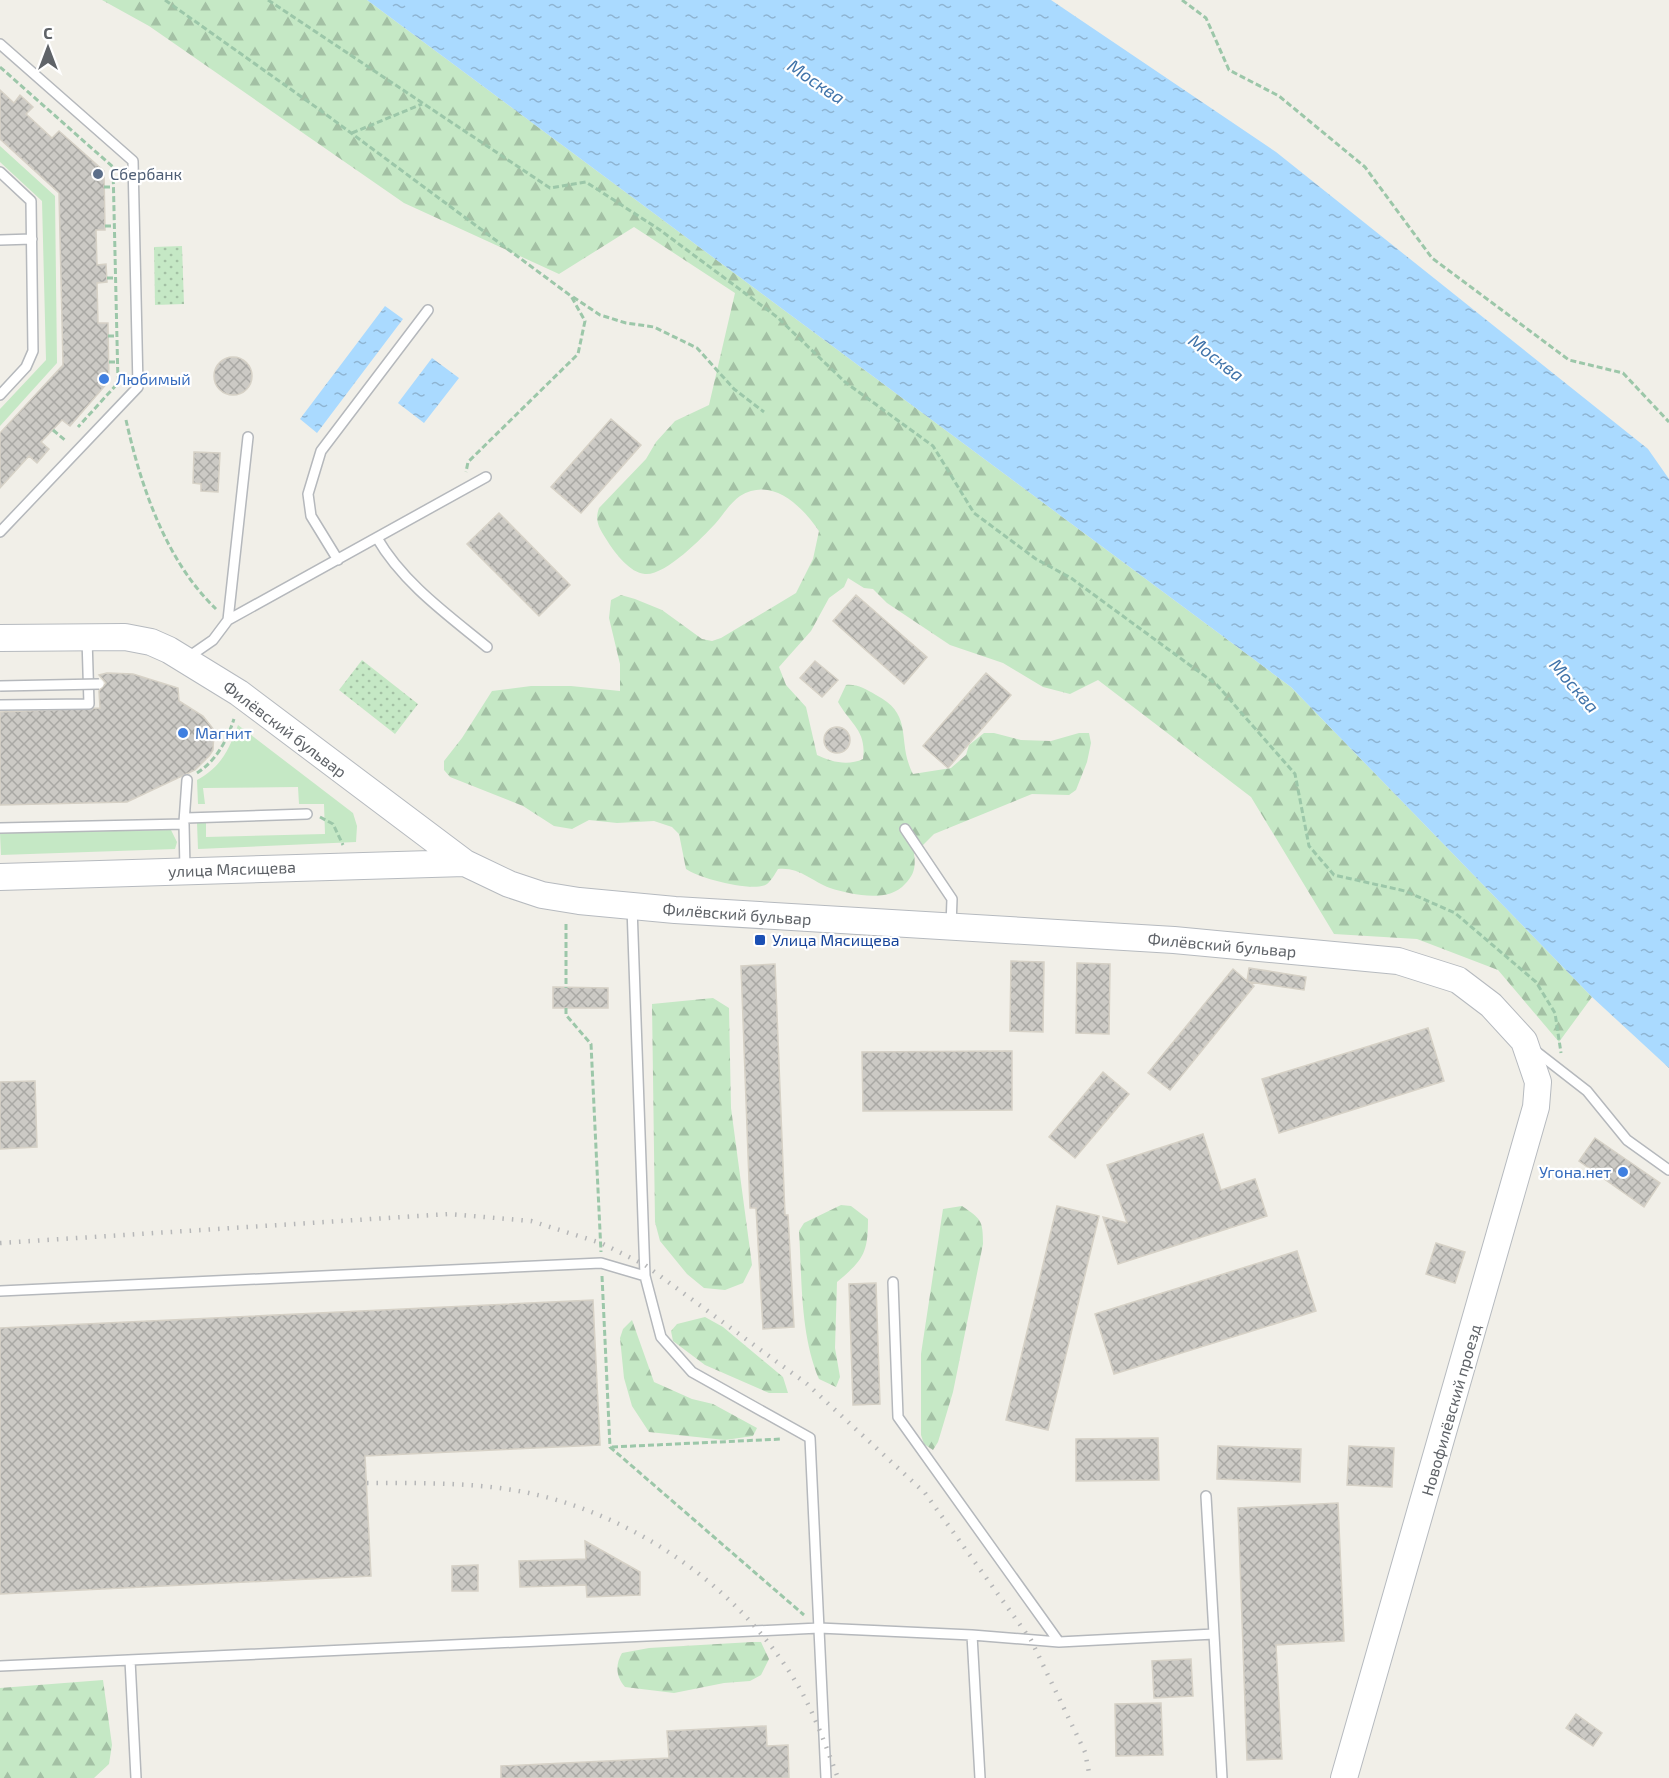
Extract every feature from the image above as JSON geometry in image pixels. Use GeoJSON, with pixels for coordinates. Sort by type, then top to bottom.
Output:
{"type":"FeatureCollection","features":[{"type":"Feature","properties":{"kind":"street","name":"Филёвский бульвар"},"geometry":{"type":"LineString","coordinates":[[0,638],[87,636],[125,637],[152,642],[185,659],[271,716],[465,863],[509,884],[542,895],[632,906],[951,928],[1174,940],[1398,961],[1458,980],[1491,1005],[1524,1041]]}},
{"type":"Feature","properties":{"kind":"street","name":"улица Мясищева"},"geometry":{"type":"LineString","coordinates":[[0,877],[465,863]]}},
{"type":"Feature","properties":{"kind":"street","name":"Новофилёвский проезд"},"geometry":{"type":"LineString","coordinates":[[1344,1778],[1531,1132],[1538,1082],[1524,1041]]}},
{"type":"Feature","properties":{"kind":"lane"},"geometry":{"type":"LineString","coordinates":[[0,44],[133,161],[138,387],[0,532]]}},
{"type":"Feature","properties":{"kind":"lane"},"geometry":{"type":"LineString","coordinates":[[0,172],[31,201],[33,351],[26,367],[0,394]]}},
{"type":"Feature","properties":{"kind":"lane"},"geometry":{"type":"LineString","coordinates":[[0,240],[32,239]]}},
{"type":"Feature","properties":{"kind":"lane"},"geometry":{"type":"LineString","coordinates":[[338,560],[311,516],[308,494],[321,451],[428,310]]}},
{"type":"Feature","properties":{"kind":"lane"},"geometry":{"type":"LineString","coordinates":[[228,620],[248,437]]}},
{"type":"Feature","properties":{"kind":"lane"},"geometry":{"type":"LineString","coordinates":[[185,659],[213,640],[228,620],[486,477]]}},
{"type":"Feature","properties":{"kind":"lane"},"geometry":{"type":"LineString","coordinates":[[377,538],[388,557],[429,598],[487,647]]}},
{"type":"Feature","properties":{"kind":"lane"},"geometry":{"type":"LineString","coordinates":[[0,705],[89,704],[87,636]]}},
{"type":"Feature","properties":{"kind":"lane"},"geometry":{"type":"LineString","coordinates":[[0,686],[99,684]]}},
{"type":"Feature","properties":{"kind":"lane"},"geometry":{"type":"LineString","coordinates":[[184,871],[187,780]]}},
{"type":"Feature","properties":{"kind":"lane"},"geometry":{"type":"LineString","coordinates":[[0,828],[307,814]]}},
{"type":"Feature","properties":{"kind":"lane"},"geometry":{"type":"LineString","coordinates":[[905,829],[952,899],[951,928]]}},
{"type":"Feature","properties":{"kind":"lane"},"geometry":{"type":"LineString","coordinates":[[632,906],[645,1276],[661,1336],[692,1372],[810,1438],[826,1778]]}},
{"type":"Feature","properties":{"kind":"lane"},"geometry":{"type":"LineString","coordinates":[[1524,1041],[1587,1091],[1627,1140],[1669,1170]]}},
{"type":"Feature","properties":{"kind":"lane"},"geometry":{"type":"LineString","coordinates":[[0,1291],[601,1263],[645,1276]]}},
{"type":"Feature","properties":{"kind":"lane"},"geometry":{"type":"LineString","coordinates":[[894,1282],[898,1418],[1059,1642]]}},
{"type":"Feature","properties":{"kind":"lane"},"geometry":{"type":"LineString","coordinates":[[1206,1496],[1222,1778]]}},
{"type":"Feature","properties":{"kind":"lane"},"geometry":{"type":"LineString","coordinates":[[0,1666],[819,1628],[972,1635],[1059,1642],[1214,1634]]}},
{"type":"Feature","properties":{"kind":"lane"},"geometry":{"type":"LineString","coordinates":[[972,1635],[980,1778]]}},
{"type":"Feature","properties":{"kind":"lane"},"geometry":{"type":"LineString","coordinates":[[130,1660],[136,1778]]}},
{"type":"Feature","properties":{"kind":"path"},"geometry":{"type":"LineString","coordinates":[[165,0],[352,133],[571,296],[600,315],[626,323],[654,327],[697,348],[734,389],[764,412]]}},
{"type":"Feature","properties":{"kind":"path"},"geometry":{"type":"LineString","coordinates":[[268,0],[550,188],[586,182],[660,230],[777,317],[845,382],[933,446],[975,513],[1036,559],[1071,578],[1217,685],[1295,774],[1309,846],[1334,875],[1405,891],[1455,913],[1536,982],[1555,1014],[1562,1058]]}},
{"type":"Feature","properties":{"kind":"path"},"geometry":{"type":"LineString","coordinates":[[1182,0],[1206,18],[1229,70],[1279,96],[1365,167],[1432,258],[1569,360],[1623,373],[1669,422]]}},
{"type":"Feature","properties":{"kind":"path"},"geometry":{"type":"LineString","coordinates":[[0,67],[112,167],[118,383],[59,448]]}},
{"type":"Feature","properties":{"kind":"path"},"geometry":{"type":"LineString","coordinates":[[30,104],[35,99]]}},
{"type":"Feature","properties":{"kind":"path"},"geometry":{"type":"LineString","coordinates":[[352,133],[422,104]]}},
{"type":"Feature","properties":{"kind":"path"},"geometry":{"type":"LineString","coordinates":[[68,139],[74,133]]}},
{"type":"Feature","properties":{"kind":"path"},"geometry":{"type":"LineString","coordinates":[[104,187],[113,187]]}},
{"type":"Feature","properties":{"kind":"path"},"geometry":{"type":"LineString","coordinates":[[105,226],[114,226]]}},
{"type":"Feature","properties":{"kind":"path"},"geometry":{"type":"LineString","coordinates":[[106,278],[116,278]]}},
{"type":"Feature","properties":{"kind":"path"},"geometry":{"type":"LineString","coordinates":[[462,492],[468,462],[579,354],[585,321],[571,296]]}},
{"type":"Feature","properties":{"kind":"path"},"geometry":{"type":"LineString","coordinates":[[108,336],[117,336]]}},
{"type":"Feature","properties":{"kind":"path"},"geometry":{"type":"LineString","coordinates":[[109,362],[118,362]]}},
{"type":"Feature","properties":{"kind":"path"},"geometry":{"type":"LineString","coordinates":[[122,404],[131,443],[159,524],[196,589],[228,620]]}},
{"type":"Feature","properties":{"kind":"path"},"geometry":{"type":"LineString","coordinates":[[73,422],[78,427]]}},
{"type":"Feature","properties":{"kind":"path"},"geometry":{"type":"LineString","coordinates":[[53,430],[66,441]]}},
{"type":"Feature","properties":{"kind":"path"},"geometry":{"type":"LineString","coordinates":[[187,780],[205,768],[227,741],[234,719]]}},
{"type":"Feature","properties":{"kind":"path"},"geometry":{"type":"LineString","coordinates":[[307,814],[322,817],[333,824],[346,852]]}},
{"type":"Feature","properties":{"kind":"path"},"geometry":{"type":"LineString","coordinates":[[566,924],[566,988]]}},
{"type":"Feature","properties":{"kind":"path"},"geometry":{"type":"LineString","coordinates":[[566,1008],[566,1015],[591,1044],[610,1447],[819,1628]]}},
{"type":"Feature","properties":{"kind":"path"},"geometry":{"type":"LineString","coordinates":[[610,1447],[810,1438]]}},
{"type":"Feature","properties":{"kind":"green space"},"geometry":{"type":"Polygon","coordinates":[[[102,0],[367,0],[1291,687],[1592,997],[1559,1042],[1498,970],[1417,939],[1334,934],[1251,797],[1098,680],[1070,694],[1043,687],[1003,663],[950,645],[887,603],[873,589],[864,588],[848,578],[844,587],[829,598],[811,631],[779,667],[786,685],[806,707],[817,755],[840,762],[863,759],[864,749],[860,734],[838,702],[846,685],[854,685],[876,695],[896,711],[903,730],[908,762],[913,774],[951,768],[966,755],[969,745],[984,733],[994,733],[1021,740],[1051,741],[1079,733],[1089,733],[1091,743],[1087,762],[1076,790],[1069,795],[1032,794],[934,834],[914,854],[914,870],[905,884],[890,894],[870,896],[830,888],[799,872],[786,869],[778,869],[767,884],[760,886],[739,886],[713,880],[686,869],[679,834],[672,827],[654,821],[617,823],[589,820],[572,829],[554,826],[523,806],[450,777],[444,770],[444,761],[462,738],[492,691],[531,686],[571,686],[620,691],[620,664],[609,618],[611,600],[621,595],[635,599],[662,610],[702,639],[712,641],[721,638],[796,593],[813,559],[819,531],[795,504],[775,492],[752,491],[740,496],[715,524],[673,563],[653,573],[639,573],[624,562],[608,542],[598,521],[599,508],[646,459],[656,442],[675,421],[709,405],[735,293],[634,227],[559,274],[404,203],[149,26],[102,0]]]}},
{"type":"Feature","properties":{"kind":"green space"},"geometry":{"type":"Polygon","coordinates":[[[0,146],[55,196],[57,363],[0,426],[0,409],[46,360],[42,201],[0,162],[0,146]]]}},
{"type":"Feature","properties":{"kind":"green space"},"geometry":{"type":"Polygon","coordinates":[[[182,246],[184,304],[155,305],[154,247],[182,246]]]}},
{"type":"Feature","properties":{"kind":"green space"},"geometry":{"type":"Polygon","coordinates":[[[362,660],[418,704],[395,734],[339,690],[362,660]]]}},
{"type":"Feature","properties":{"kind":"green space"},"geometry":{"type":"Polygon","coordinates":[[[238,725],[353,813],[357,826],[356,842],[198,849],[197,823],[206,822],[206,837],[325,834],[324,804],[299,804],[298,787],[203,788],[205,804],[198,804],[197,780],[223,757],[238,725]]]}},
{"type":"Feature","properties":{"kind":"green space"},"geometry":{"type":"Polygon","coordinates":[[[171,830],[177,842],[175,849],[1,855],[0,833],[171,830]]]}},
{"type":"Feature","properties":{"kind":"green space"},"geometry":{"type":"Polygon","coordinates":[[[713,998],[729,1008],[731,1108],[752,1265],[743,1283],[725,1290],[704,1288],[687,1274],[660,1241],[655,1222],[652,1004],[713,998]]]}},
{"type":"Feature","properties":{"kind":"green space"},"geometry":{"type":"Polygon","coordinates":[[[841,1205],[851,1206],[868,1219],[868,1231],[865,1249],[858,1262],[837,1282],[835,1348],[840,1377],[836,1387],[819,1379],[808,1344],[803,1306],[799,1231],[804,1223],[841,1205]]]}},
{"type":"Feature","properties":{"kind":"green space"},"geometry":{"type":"Polygon","coordinates":[[[962,1206],[980,1221],[983,1244],[953,1392],[938,1442],[933,1450],[924,1444],[921,1435],[921,1354],[943,1209],[962,1206]]]}},
{"type":"Feature","properties":{"kind":"green space"},"geometry":{"type":"Polygon","coordinates":[[[705,1317],[723,1327],[783,1377],[788,1393],[769,1393],[705,1365],[673,1341],[671,1331],[677,1324],[705,1317]]]}},
{"type":"Feature","properties":{"kind":"green space"},"geometry":{"type":"Polygon","coordinates":[[[632,1320],[654,1382],[692,1399],[713,1404],[757,1428],[753,1436],[725,1440],[649,1432],[632,1406],[624,1378],[620,1338],[623,1329],[632,1320]]]}},
{"type":"Feature","properties":{"kind":"green space"},"geometry":{"type":"Polygon","coordinates":[[[761,1642],[769,1659],[761,1675],[750,1681],[724,1683],[674,1693],[625,1687],[618,1675],[618,1662],[622,1653],[649,1648],[761,1642]]]}},
{"type":"Feature","properties":{"kind":"green space"},"geometry":{"type":"Polygon","coordinates":[[[103,1680],[112,1745],[109,1764],[94,1778],[0,1778],[0,1688],[103,1680]]]}},
{"type":"Feature","properties":{"kind":"water","name":"Москва"},"geometry":{"type":"Polygon","coordinates":[[[367,0],[1051,0],[1276,152],[1648,449],[1669,479],[1669,1068],[1592,997],[1291,687],[367,0]]]}},
{"type":"Feature","properties":{"kind":"water"},"geometry":{"type":"Polygon","coordinates":[[[385,306],[403,319],[317,433],[300,419],[385,306]]]}},
{"type":"Feature","properties":{"kind":"water"},"geometry":{"type":"Polygon","coordinates":[[[432,358],[459,378],[424,423],[398,403],[432,358]]]}},
{"type":"Feature","properties":{"kind":"building"},"geometry":{"type":"Polygon","coordinates":[[[0,90],[14,103],[20,95],[33,107],[26,114],[52,138],[59,131],[104,171],[105,230],[96,230],[97,265],[106,264],[107,282],[97,283],[98,323],[108,323],[109,381],[70,426],[62,420],[41,442],[49,449],[37,463],[29,456],[0,488],[0,433],[63,365],[59,193],[0,139],[0,90]]]}},
{"type":"Feature","properties":{"kind":"building"},"geometry":{"type":"Polygon","coordinates":[[[233,357],[246,363],[252,376],[246,389],[233,395],[220,389],[214,376],[220,363],[233,357]]]}},
{"type":"Feature","properties":{"kind":"building"},"geometry":{"type":"Polygon","coordinates":[[[611,419],[641,445],[581,513],[551,487],[611,419]]]}},
{"type":"Feature","properties":{"kind":"building"},"geometry":{"type":"Polygon","coordinates":[[[194,452],[220,453],[218,492],[201,491],[201,484],[193,483],[194,452]]]}},
{"type":"Feature","properties":{"kind":"building"},"geometry":{"type":"Polygon","coordinates":[[[499,513],[570,585],[539,616],[467,544],[499,513]]]}},
{"type":"Feature","properties":{"kind":"building"},"geometry":{"type":"Polygon","coordinates":[[[856,595],[927,657],[904,684],[833,621],[856,595]]]}},
{"type":"Feature","properties":{"kind":"building"},"geometry":{"type":"Polygon","coordinates":[[[815,661],[838,680],[822,697],[800,678],[815,661]]]}},
{"type":"Feature","properties":{"kind":"building"},"geometry":{"type":"Polygon","coordinates":[[[986,673],[1011,695],[948,768],[923,746],[986,673]]]}},
{"type":"Feature","properties":{"kind":"building"},"geometry":{"type":"Polygon","coordinates":[[[133,674],[178,688],[179,701],[203,716],[214,730],[213,750],[209,756],[195,770],[127,802],[0,805],[0,712],[100,708],[99,691],[106,683],[99,675],[133,674]]]}},
{"type":"Feature","properties":{"kind":"building"},"geometry":{"type":"Polygon","coordinates":[[[837,727],[846,731],[850,740],[846,749],[837,753],[828,749],[824,740],[828,731],[837,727]]]}},
{"type":"Feature","properties":{"kind":"building"},"geometry":{"type":"Polygon","coordinates":[[[1011,961],[1044,962],[1043,1032],[1010,1031],[1011,961]]]}},
{"type":"Feature","properties":{"kind":"building"},"geometry":{"type":"Polygon","coordinates":[[[1077,963],[1110,964],[1109,1034],[1076,1033],[1077,963]]]}},
{"type":"Feature","properties":{"kind":"building"},"geometry":{"type":"Polygon","coordinates":[[[775,964],[785,1215],[788,1215],[794,1327],[763,1329],[756,1208],[750,1208],[741,966],[775,964]]]}},
{"type":"Feature","properties":{"kind":"building"},"geometry":{"type":"Polygon","coordinates":[[[1249,968],[1306,977],[1304,990],[1249,982],[1254,986],[1170,1090],[1148,1073],[1233,969],[1247,981],[1249,968]]]}},
{"type":"Feature","properties":{"kind":"building"},"geometry":{"type":"Polygon","coordinates":[[[553,987],[608,988],[608,1008],[553,1008],[553,987]]]}},
{"type":"Feature","properties":{"kind":"building"},"geometry":{"type":"Polygon","coordinates":[[[1428,1028],[1444,1081],[1279,1133],[1262,1079],[1428,1028]]]}},
{"type":"Feature","properties":{"kind":"building"},"geometry":{"type":"Polygon","coordinates":[[[1012,1051],[1012,1110],[863,1111],[862,1052],[1012,1051]]]}},
{"type":"Feature","properties":{"kind":"building"},"geometry":{"type":"Polygon","coordinates":[[[1103,1072],[1129,1094],[1075,1158],[1049,1137],[1103,1072]]]}},
{"type":"Feature","properties":{"kind":"building"},"geometry":{"type":"Polygon","coordinates":[[[35,1081],[37,1147],[0,1149],[0,1082],[35,1081]]]}},
{"type":"Feature","properties":{"kind":"building"},"geometry":{"type":"Polygon","coordinates":[[[1203,1134],[1221,1190],[1255,1179],[1267,1216],[1118,1264],[1103,1217],[1127,1223],[1107,1165],[1203,1134]]]}},
{"type":"Feature","properties":{"kind":"building"},"geometry":{"type":"Polygon","coordinates":[[[1595,1138],[1660,1183],[1644,1207],[1579,1161],[1595,1138]]]}},
{"type":"Feature","properties":{"kind":"building"},"geometry":{"type":"Polygon","coordinates":[[[1057,1206],[1099,1216],[1048,1430],[1006,1420],[1057,1206]]]}},
{"type":"Feature","properties":{"kind":"building"},"geometry":{"type":"Polygon","coordinates":[[[1436,1243],[1465,1252],[1455,1283],[1426,1274],[1436,1243]]]}},
{"type":"Feature","properties":{"kind":"building"},"geometry":{"type":"Polygon","coordinates":[[[1297,1251],[1316,1311],[1114,1374],[1095,1314],[1297,1251]]]}},
{"type":"Feature","properties":{"kind":"building"},"geometry":{"type":"Polygon","coordinates":[[[876,1283],[880,1404],[853,1405],[849,1284],[876,1283]]]}},
{"type":"Feature","properties":{"kind":"building"},"geometry":{"type":"Polygon","coordinates":[[[593,1300],[600,1445],[365,1456],[371,1576],[0,1594],[0,1328],[593,1300]]]}},
{"type":"Feature","properties":{"kind":"building"},"geometry":{"type":"Polygon","coordinates":[[[1158,1438],[1159,1480],[1076,1481],[1076,1439],[1158,1438]]]}},
{"type":"Feature","properties":{"kind":"building"},"geometry":{"type":"Polygon","coordinates":[[[1218,1446],[1301,1449],[1300,1482],[1217,1479],[1218,1446]]]}},
{"type":"Feature","properties":{"kind":"building"},"geometry":{"type":"Polygon","coordinates":[[[1349,1446],[1394,1448],[1392,1487],[1347,1485],[1349,1446]]]}},
{"type":"Feature","properties":{"kind":"building"},"geometry":{"type":"Polygon","coordinates":[[[1338,1503],[1344,1641],[1276,1645],[1282,1759],[1247,1760],[1238,1508],[1338,1503]]]}},
{"type":"Feature","properties":{"kind":"building"},"geometry":{"type":"Polygon","coordinates":[[[585,1541],[640,1572],[640,1595],[587,1597],[586,1585],[520,1587],[519,1561],[586,1559],[585,1541]]]}},
{"type":"Feature","properties":{"kind":"building"},"geometry":{"type":"Polygon","coordinates":[[[478,1565],[478,1591],[452,1591],[452,1566],[478,1565]]]}},
{"type":"Feature","properties":{"kind":"building"},"geometry":{"type":"Polygon","coordinates":[[[1191,1659],[1193,1696],[1154,1698],[1152,1661],[1191,1659]]]}},
{"type":"Feature","properties":{"kind":"building"},"geometry":{"type":"Polygon","coordinates":[[[1161,1703],[1163,1755],[1116,1756],[1115,1704],[1161,1703]]]}},
{"type":"Feature","properties":{"kind":"building"},"geometry":{"type":"Polygon","coordinates":[[[1576,1714],[1602,1733],[1593,1746],[1566,1728],[1576,1714]]]}},
{"type":"Feature","properties":{"kind":"building"},"geometry":{"type":"Polygon","coordinates":[[[766,1726],[767,1746],[788,1745],[789,1778],[501,1778],[501,1766],[669,1758],[667,1731],[766,1726]]]}},
{"type":"Feature","properties":{"kind":"railway"},"geometry":{"type":"LineString","coordinates":[[0,1243],[449,1214],[531,1221],[601,1243],[645,1265],[807,1384],[925,1493],[1031,1640],[1085,1752],[1090,1778]]}},
{"type":"Feature","properties":{"kind":"railway"},"geometry":{"type":"LineString","coordinates":[[367,1483],[428,1483],[509,1489],[569,1504],[645,1537],[713,1585],[770,1645],[807,1702],[838,1778]]}},
{"type":"Feature","properties":{"kind":"place","name":"Сбербанк"},"geometry":{"type":"Point","coordinates":[98,174]}},
{"type":"Feature","properties":{"kind":"place","name":"Любимый"},"geometry":{"type":"Point","coordinates":[104,379]}},
{"type":"Feature","properties":{"kind":"place","name":"Магнит"},"geometry":{"type":"Point","coordinates":[183,733]}},
{"type":"Feature","properties":{"kind":"place","name":"Улица Мясищева"},"geometry":{"type":"Point","coordinates":[760,940]}},
{"type":"Feature","properties":{"kind":"place","name":"Угона.нет"},"geometry":{"type":"Point","coordinates":[1623,1172]}}]}
